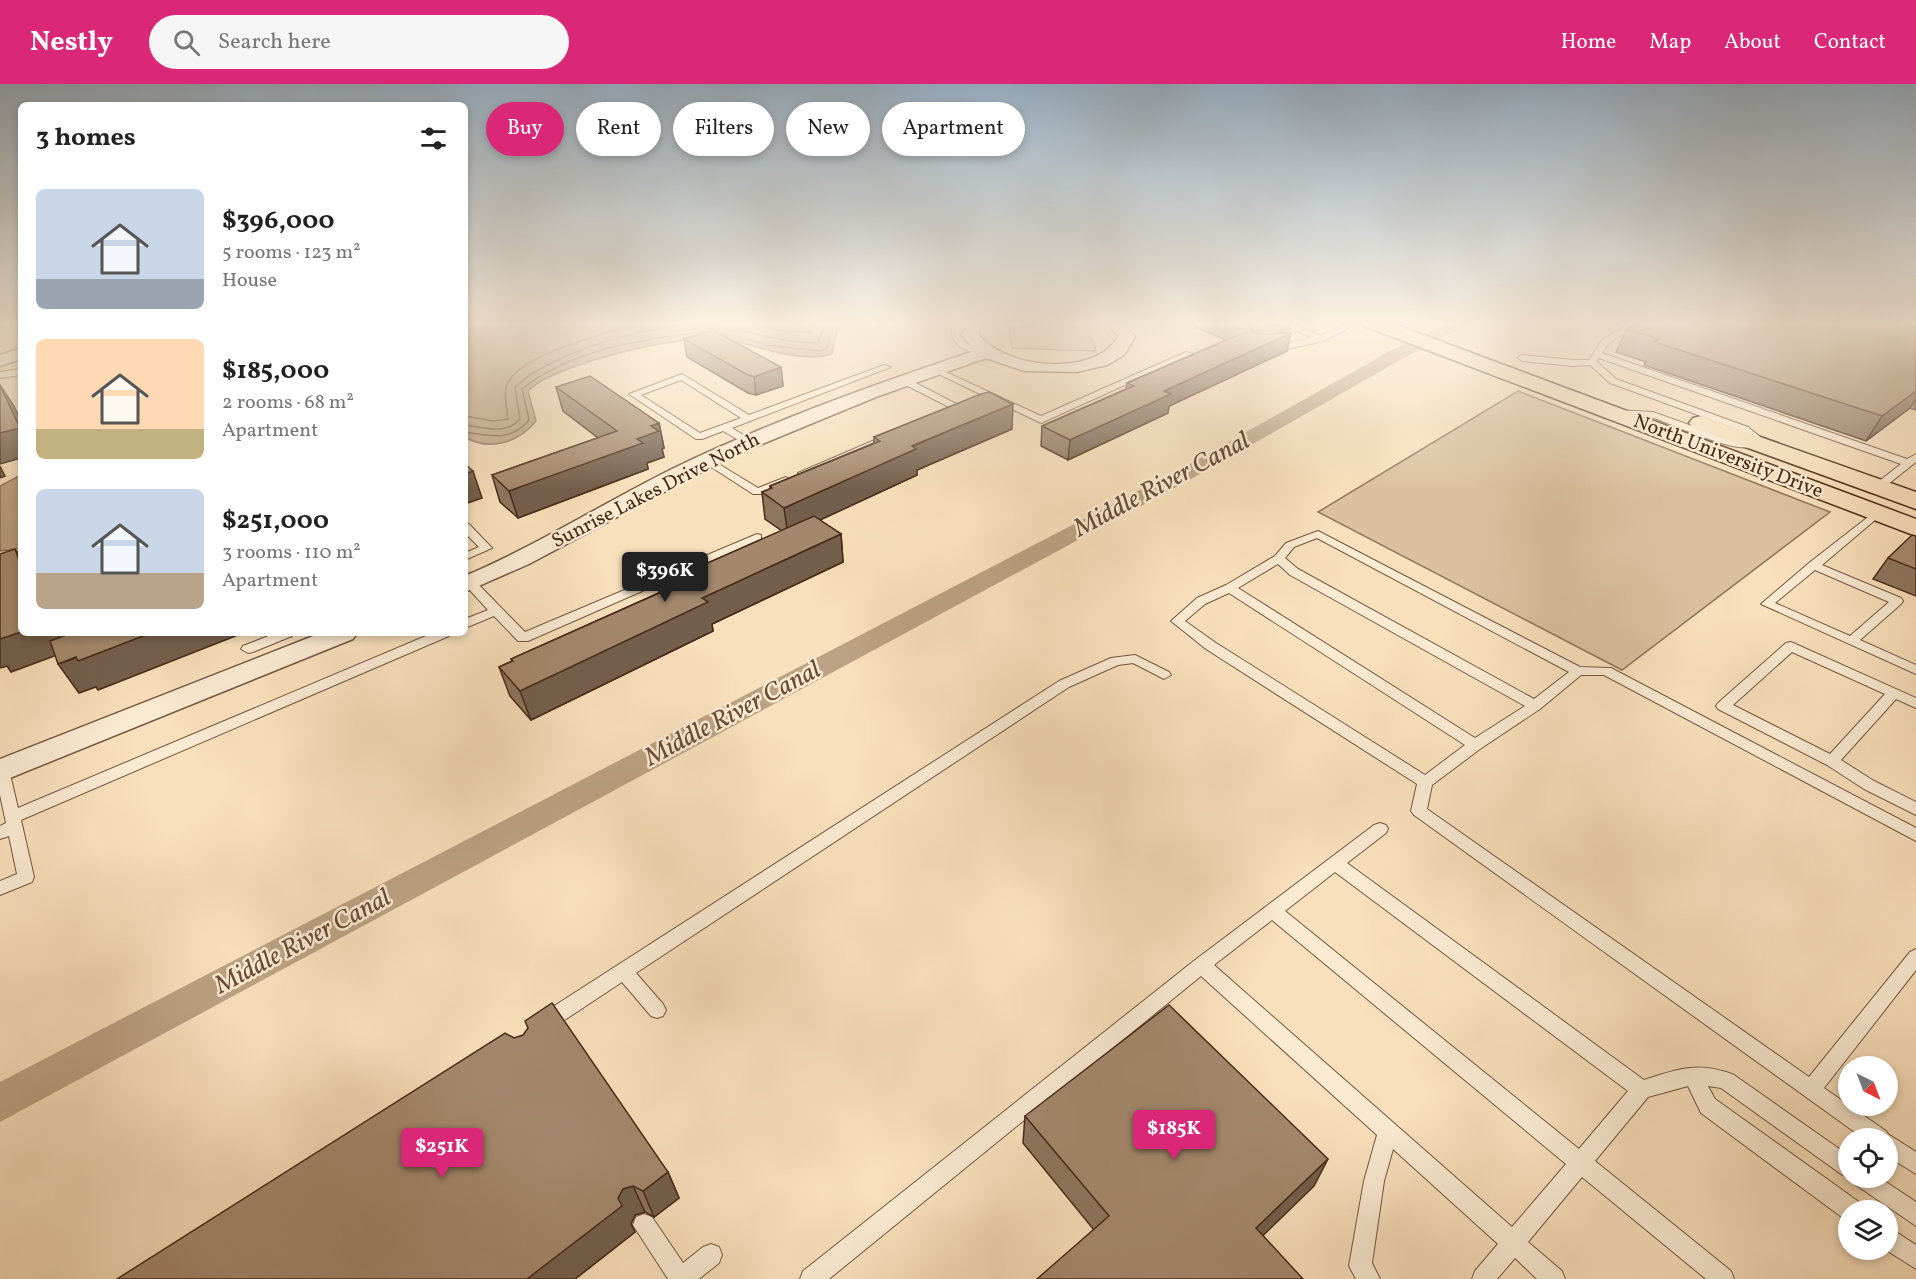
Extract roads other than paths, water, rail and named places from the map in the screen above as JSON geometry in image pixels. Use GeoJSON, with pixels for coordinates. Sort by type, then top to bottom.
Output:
{"type":"FeatureCollection","features":[{"type":"Feature","properties":{"kind":"main road","name":"North University Drive"},"geometry":{"type":"LineString","coordinates":[[1521,378],[1916,528]]}},
{"type":"Feature","properties":{"kind":"main road","name":"North University Drive"},"geometry":{"type":"LineString","coordinates":[[1577,378],[1916,501]]}},
{"type":"Feature","properties":{"kind":"street","name":"Sunrise Lakes Drive North"},"geometry":{"type":"LineString","coordinates":[[468,584],[545,547],[709,461],[914,378]]}},
{"type":"Feature","properties":{"kind":"street"},"geometry":{"type":"LineString","coordinates":[[1,770],[288,640],[320,636]]}},
{"type":"Feature","properties":{"kind":"lane"},"geometry":{"type":"LineString","coordinates":[[680,378],[634,394],[699,437],[858,378]]}},
{"type":"Feature","properties":{"kind":"lane"},"geometry":{"type":"LineString","coordinates":[[683,378],[748,418]]}},
{"type":"Feature","properties":{"kind":"lane"},"geometry":{"type":"LineString","coordinates":[[951,378],[1041,420],[1136,378]]}},
{"type":"Feature","properties":{"kind":"lane"},"geometry":{"type":"LineString","coordinates":[[1610,378],[1613,381],[1745,429],[1768,447]]}},
{"type":"Feature","properties":{"kind":"lane"},"geometry":{"type":"LineString","coordinates":[[1656,378],[1912,460]]}},
{"type":"Feature","properties":{"kind":"lane"},"geometry":{"type":"LineString","coordinates":[[905,381],[959,408],[937,417]]}},
{"type":"Feature","properties":{"kind":"lane"},"geometry":{"type":"LineString","coordinates":[[1613,413],[1650,414],[1726,442],[1768,447]]}},
{"type":"Feature","properties":{"kind":"lane"},"geometry":{"type":"LineString","coordinates":[[724,428],[749,443]]}},
{"type":"Feature","properties":{"kind":"lane"},"geometry":{"type":"LineString","coordinates":[[709,461],[757,492],[906,430]]}},
{"type":"Feature","properties":{"kind":"lane"},"geometry":{"type":"LineString","coordinates":[[1878,487],[1912,460]]}},
{"type":"Feature","properties":{"kind":"lane"},"geometry":{"type":"LineString","coordinates":[[1877,513],[1767,603],[1911,668],[1916,655]]}},
{"type":"Feature","properties":{"kind":"lane"},"geometry":{"type":"LineString","coordinates":[[468,529],[486,548],[468,556]]}},
{"type":"Feature","properties":{"kind":"lane"},"geometry":{"type":"LineString","coordinates":[[1425,782],[1211,646],[1177,621],[1201,601],[1230,588],[1279,558],[1290,545],[1318,534],[1578,671],[1606,671],[1916,835]]}},
{"type":"Feature","properties":{"kind":"lane"},"geometry":{"type":"LineString","coordinates":[[468,585],[523,639],[757,537]]}},
{"type":"Feature","properties":{"kind":"lane"},"geometry":{"type":"LineString","coordinates":[[1279,558],[1294,572],[1534,706]]}},
{"type":"Feature","properties":{"kind":"lane"},"geometry":{"type":"LineString","coordinates":[[1813,566],[1897,601],[1852,641]]}},
{"type":"Feature","properties":{"kind":"lane"},"geometry":{"type":"LineString","coordinates":[[1230,588],[1475,745]]}},
{"type":"Feature","properties":{"kind":"lane"},"geometry":{"type":"LineString","coordinates":[[468,623],[496,611]]}},
{"type":"Feature","properties":{"kind":"lane"},"geometry":{"type":"LineString","coordinates":[[9,825],[437,636]]}},
{"type":"Feature","properties":{"kind":"lane"},"geometry":{"type":"LineString","coordinates":[[248,649],[288,640]]}},
{"type":"Feature","properties":{"kind":"lane"},"geometry":{"type":"LineString","coordinates":[[1916,703],[1791,646],[1723,706],[1832,761],[1869,785],[1916,808]]}},
{"type":"Feature","properties":{"kind":"lane"},"geometry":{"type":"LineString","coordinates":[[529,1033],[1064,684],[1116,661],[1135,659],[1164,675]]}},
{"type":"Feature","properties":{"kind":"lane"},"geometry":{"type":"LineString","coordinates":[[1578,671],[1534,706],[1425,782],[1419,811],[1866,1128]]}},
{"type":"Feature","properties":{"kind":"lane"},"geometry":{"type":"LineString","coordinates":[[1832,761],[1894,693]]}},
{"type":"Feature","properties":{"kind":"lane"},"geometry":{"type":"LineString","coordinates":[[0,888],[26,877],[9,825],[1,770]]}},
{"type":"Feature","properties":{"kind":"lane"},"geometry":{"type":"LineString","coordinates":[[811,1279],[1201,965],[1380,829]]}},
{"type":"Feature","properties":{"kind":"lane"},"geometry":{"type":"LineString","coordinates":[[1335,863],[1642,1090]]}},
{"type":"Feature","properties":{"kind":"lane"},"geometry":{"type":"LineString","coordinates":[[1273,911],[1723,1279]]}},
{"type":"Feature","properties":{"kind":"lane"},"geometry":{"type":"LineString","coordinates":[[1812,1088],[1916,957]]}},
{"type":"Feature","properties":{"kind":"lane"},"geometry":{"type":"LineString","coordinates":[[1201,965],[1554,1279]]}},
{"type":"Feature","properties":{"kind":"lane"},"geometry":{"type":"LineString","coordinates":[[624,971],[657,1010]]}},
{"type":"Feature","properties":{"kind":"lane"},"geometry":{"type":"LineString","coordinates":[[1693,1074],[1708,1106],[1838,1201]]}},
{"type":"Feature","properties":{"kind":"lane"},"geometry":{"type":"LineString","coordinates":[[1483,1279],[1642,1090],[1693,1074],[1727,1081],[1838,1160]]}},
{"type":"Feature","properties":{"kind":"lane"},"geometry":{"type":"LineString","coordinates":[[1369,1279],[1360,1266],[1374,1181],[1388,1132]]}},
{"type":"Feature","properties":{"kind":"lane"},"geometry":{"type":"LineString","coordinates":[[1898,1152],[1916,1164]]}},
{"type":"Feature","properties":{"kind":"lane"},"geometry":{"type":"LineString","coordinates":[[1877,1188],[1916,1215]]}},
{"type":"Feature","properties":{"kind":"lane"},"geometry":{"type":"LineString","coordinates":[[644,1225],[681,1279],[711,1255]]}},
{"type":"Feature","properties":{"kind":"lane"},"geometry":{"type":"LineString","coordinates":[[1898,1245],[1916,1258]]}},
{"type":"Feature","properties":{"kind":"water"},"geometry":{"type":"Polygon","coordinates":[[[468,378],[549,378],[528,391],[536,421],[529,428],[513,439],[503,442],[484,444],[468,438],[468,378]]]}},
{"type":"Feature","properties":{"kind":"water"},"geometry":{"type":"Polygon","coordinates":[[[18,477],[18,548],[0,551],[0,486],[18,477]]]}},
{"type":"Feature","properties":{"kind":"waterway","name":"Middle River Canal"},"geometry":{"type":"LineString","coordinates":[[0,1103],[1195,469],[1356,378]]}}]}
